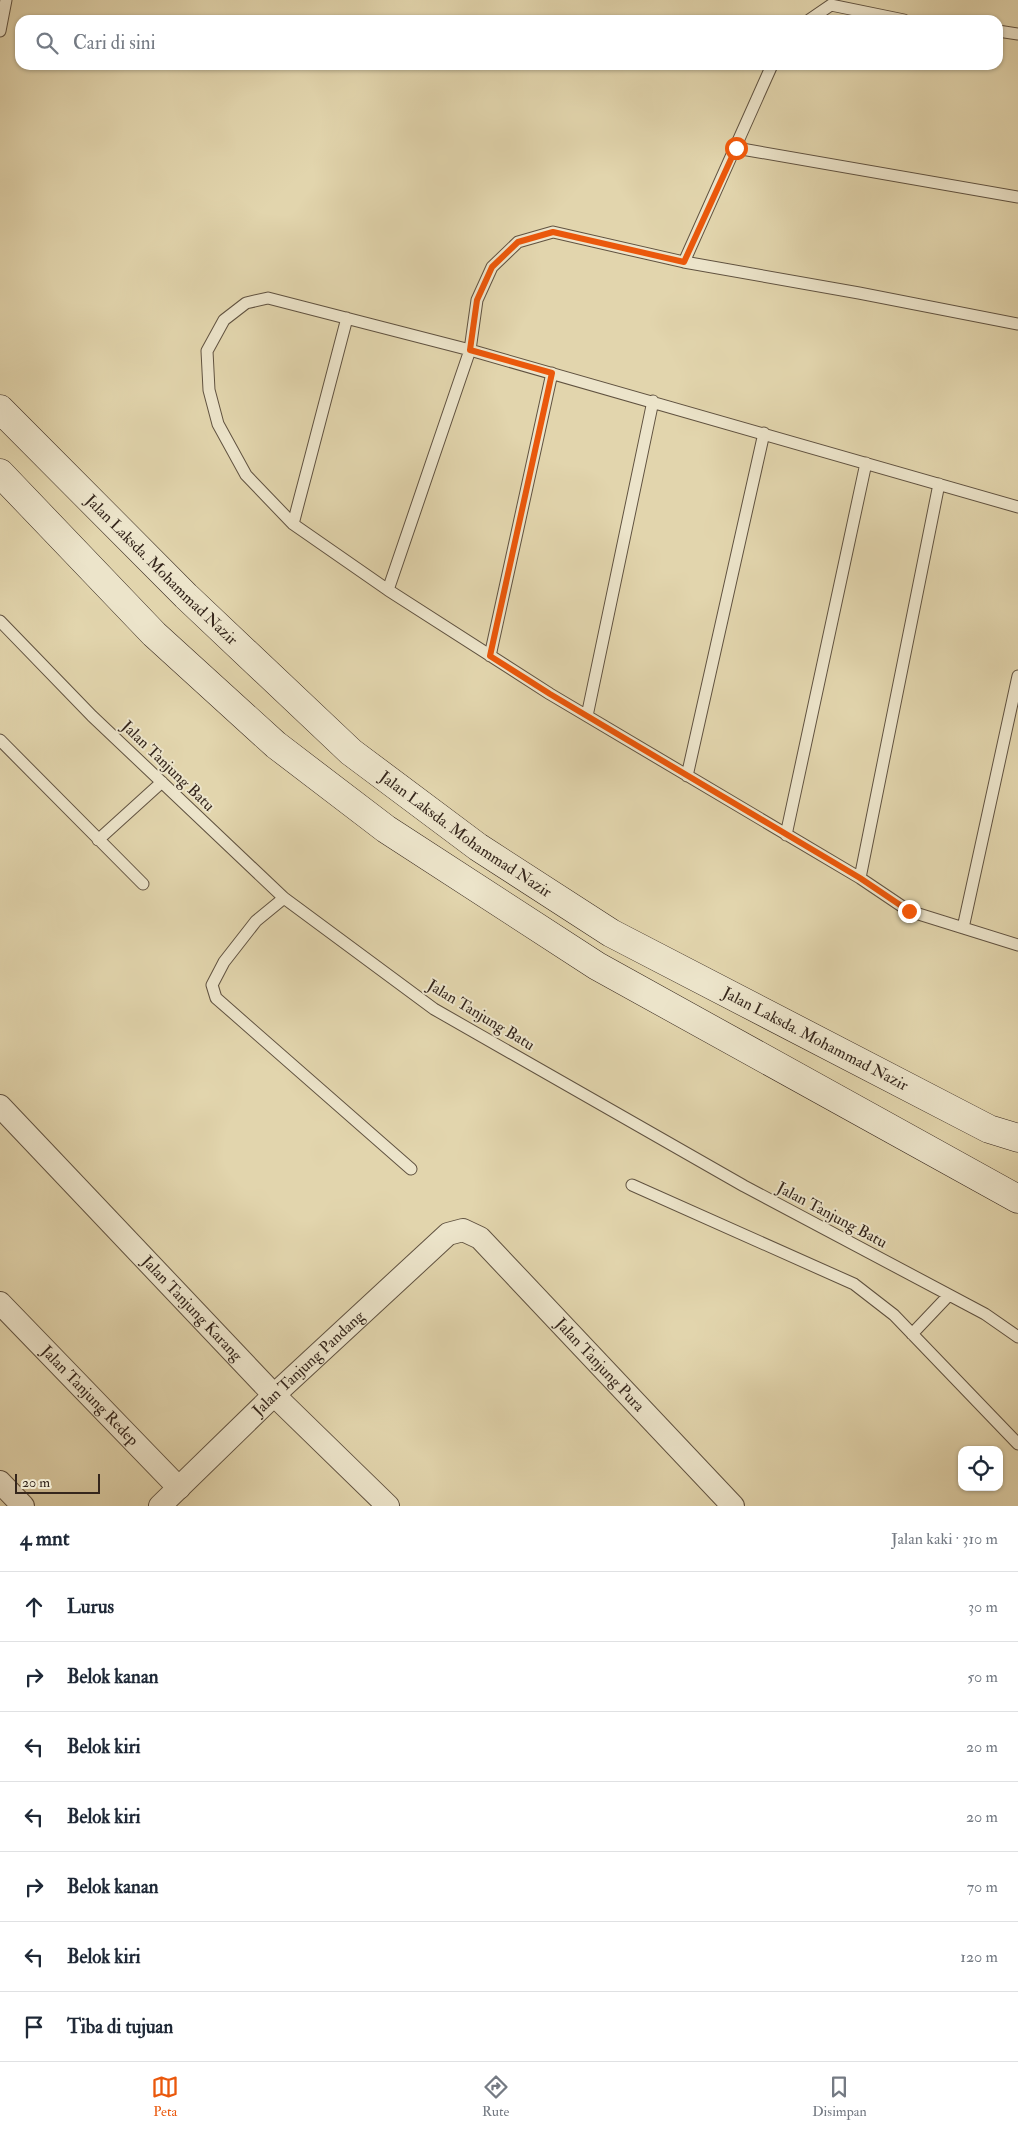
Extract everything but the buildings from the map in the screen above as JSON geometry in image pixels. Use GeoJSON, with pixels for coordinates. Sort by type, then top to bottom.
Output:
{"type":"FeatureCollection","features":[{"type":"Feature","properties":{"kind":"main road","name":"Jalan Laksda. Mohammad Nazir"},"geometry":{"type":"LineString","coordinates":[[0,409],[186,596],[350,752],[478,847],[610,933],[989,1129],[1018,1138]]}},
{"type":"Feature","properties":{"kind":"main road"},"geometry":{"type":"LineString","coordinates":[[0,473],[154,634],[276,745],[386,829],[597,966],[1018,1199]]}},
{"type":"Feature","properties":{"kind":"street","name":"Jalan Tanjung Karang"},"geometry":{"type":"LineString","coordinates":[[0,1106],[274,1395],[388,1506]]}},
{"type":"Feature","properties":{"kind":"street","name":"Jalan Tanjung Pandang"},"geometry":{"type":"LineString","coordinates":[[160,1506],[274,1395],[448,1234],[463,1230]]}},
{"type":"Feature","properties":{"kind":"street","name":"Jalan Tanjung Pura"},"geometry":{"type":"LineString","coordinates":[[463,1230],[480,1238],[733,1506]]}},
{"type":"Feature","properties":{"kind":"street","name":"Jalan Tanjung Redep"},"geometry":{"type":"LineString","coordinates":[[0,1303],[179,1488]]}},
{"type":"Feature","properties":{"kind":"street"},"geometry":{"type":"LineString","coordinates":[[0,1482],[23,1506]]}},
{"type":"Feature","properties":{"kind":"lane"},"geometry":{"type":"LineString","coordinates":[[0,31],[6,0]]}},
{"type":"Feature","properties":{"kind":"lane"},"geometry":{"type":"LineString","coordinates":[[816,15],[831,5],[880,15]]}},
{"type":"Feature","properties":{"kind":"lane"},"geometry":{"type":"LineString","coordinates":[[1003,32],[1018,34]]}},
{"type":"Feature","properties":{"kind":"lane"},"geometry":{"type":"LineString","coordinates":[[684,262],[770,70]]}},
{"type":"Feature","properties":{"kind":"lane"},"geometry":{"type":"LineString","coordinates":[[736,148],[1018,197]]}},
{"type":"Feature","properties":{"kind":"lane"},"geometry":{"type":"LineString","coordinates":[[388,590],[470,350],[477,300],[492,267],[518,242],[553,232],[684,262],[1018,324]]}},
{"type":"Feature","properties":{"kind":"lane"},"geometry":{"type":"LineString","coordinates":[[1018,507],[470,350],[268,298],[246,303],[224,320],[206,352],[209,390],[218,424],[246,475],[293,524],[388,590],[490,656],[587,716],[860,878],[909,911],[1018,945]]}},
{"type":"Feature","properties":{"kind":"lane"},"geometry":{"type":"LineString","coordinates":[[293,524],[347,318]]}},
{"type":"Feature","properties":{"kind":"lane"},"geometry":{"type":"LineString","coordinates":[[490,656],[552,373]]}},
{"type":"Feature","properties":{"kind":"lane"},"geometry":{"type":"LineString","coordinates":[[587,716],[653,401]]}},
{"type":"Feature","properties":{"kind":"lane"},"geometry":{"type":"LineString","coordinates":[[687,776],[764,434]]}},
{"type":"Feature","properties":{"kind":"lane"},"geometry":{"type":"LineString","coordinates":[[786,835],[866,463]]}},
{"type":"Feature","properties":{"kind":"lane"},"geometry":{"type":"LineString","coordinates":[[860,878],[939,484]]}},
{"type":"Feature","properties":{"kind":"lane","name":"Jalan Tanjung Batu"},"geometry":{"type":"LineString","coordinates":[[0,622],[92,716],[284,898],[434,1008],[744,1186],[985,1314],[1018,1336]]}},
{"type":"Feature","properties":{"kind":"lane"},"geometry":{"type":"LineString","coordinates":[[963,928],[1018,676]]}},
{"type":"Feature","properties":{"kind":"lane"},"geometry":{"type":"LineString","coordinates":[[0,740],[143,884]]}},
{"type":"Feature","properties":{"kind":"lane"},"geometry":{"type":"LineString","coordinates":[[98,840],[162,782]]}},
{"type":"Feature","properties":{"kind":"lane"},"geometry":{"type":"LineString","coordinates":[[284,898],[256,921],[224,962],[212,985],[216,998],[411,1169]]}},
{"type":"Feature","properties":{"kind":"lane"},"geometry":{"type":"LineString","coordinates":[[632,1185],[854,1284],[894,1316],[1018,1444]]}},
{"type":"Feature","properties":{"kind":"lane"},"geometry":{"type":"LineString","coordinates":[[912,1334],[949,1295]]}},
{"type":"Feature","properties":{"kind":"route"},"geometry":{"type":"LineString","coordinates":[[736,148],[684,262],[553,232],[518,242],[492,267],[477,300],[470,350],[552,373],[490,656],[550,694],[860,878],[909,911]]}}]}
